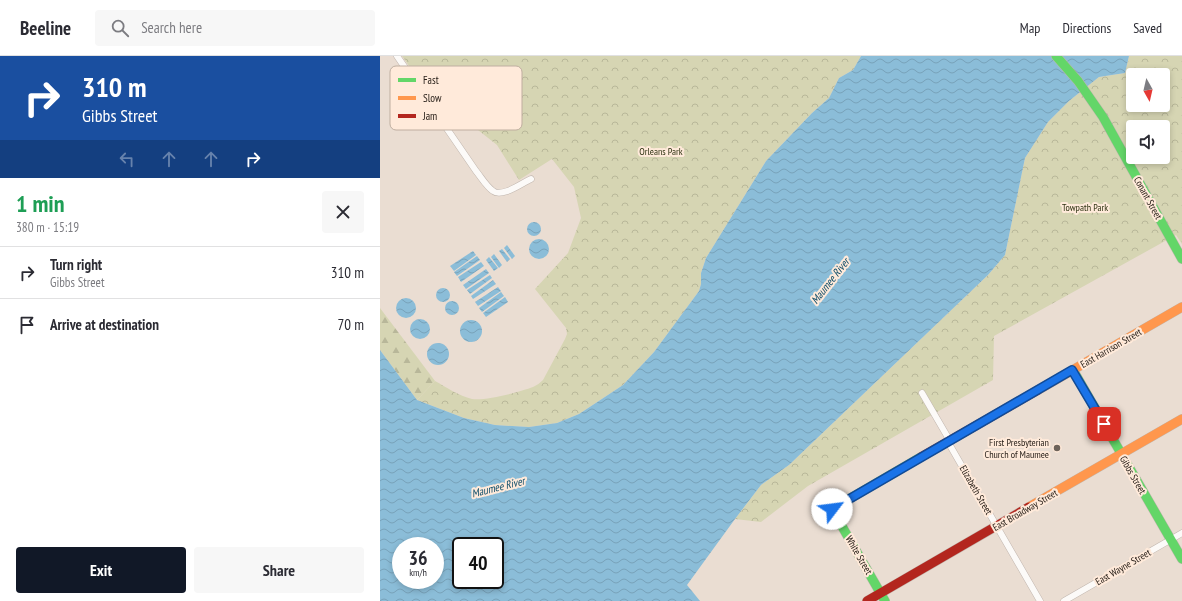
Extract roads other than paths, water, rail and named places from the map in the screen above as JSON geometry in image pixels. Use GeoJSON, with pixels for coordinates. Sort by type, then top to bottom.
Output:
{"type":"FeatureCollection","features":[{"type":"Feature","properties":{"kind":"street"},"geometry":{"type":"LineString","coordinates":[[397,56],[404,66]]}},
{"type":"Feature","properties":{"kind":"street","name":"Conant Street"},"geometry":{"type":"LineString","coordinates":[[1056,56],[1078,81],[1102,117],[1182,259]]}},
{"type":"Feature","properties":{"kind":"street"},"geometry":{"type":"LineString","coordinates":[[448,130],[476,171],[494,192],[499,193],[506,191],[531,179]]}},
{"type":"Feature","properties":{"kind":"street","name":"East Harrison Street"},"geometry":{"type":"LineString","coordinates":[[832,509],[1182,307]]}},
{"type":"Feature","properties":{"kind":"street","name":"Gibbs Street"},"geometry":{"type":"LineString","coordinates":[[1072,370],[1182,559]]}},
{"type":"Feature","properties":{"kind":"street","name":"Elizabeth Street"},"geometry":{"type":"LineString","coordinates":[[922,393],[1040,601]]}},
{"type":"Feature","properties":{"kind":"street","name":"East Broadway Street"},"geometry":{"type":"LineString","coordinates":[[868,601],[883,597],[997,526],[1182,419]]}},
{"type":"Feature","properties":{"kind":"street","name":"White Street"},"geometry":{"type":"LineString","coordinates":[[832,509],[883,597]]}},
{"type":"Feature","properties":{"kind":"street","name":"East Wayne Street"},"geometry":{"type":"LineString","coordinates":[[1064,601],[1182,533]]}},
{"type":"Feature","properties":{"kind":"water","name":"Maumee River"},"geometry":{"type":"Polygon","coordinates":[[[861,56],[1129,56],[1125,73],[1099,77],[1069,101],[1048,122],[1025,158],[1005,255],[988,275],[789,465],[761,485],[687,585],[700,601],[380,601],[380,350],[417,400],[464,418],[495,425],[529,427],[557,423],[579,414],[623,385],[654,352],[699,291],[701,284],[701,273],[706,258],[766,161],[812,113],[829,98],[839,78],[853,70],[861,56]]]}},
{"type":"Feature","properties":{"kind":"water"},"geometry":{"type":"Polygon","coordinates":[[[534,222],[539,224],[541,229],[539,234],[534,236],[529,234],[527,229],[529,224],[534,222]]]}},
{"type":"Feature","properties":{"kind":"water"},"geometry":{"type":"Polygon","coordinates":[[[539,239],[546,242],[549,249],[546,256],[539,259],[532,256],[529,249],[532,242],[539,239]]]}},
{"type":"Feature","properties":{"kind":"water"},"geometry":{"type":"Polygon","coordinates":[[[507,245],[515,256],[512,259],[504,248],[507,245]]]}},
{"type":"Feature","properties":{"kind":"water"},"geometry":{"type":"Polygon","coordinates":[[[502,249],[510,259],[507,262],[499,251],[502,249]]]}},
{"type":"Feature","properties":{"kind":"water"},"geometry":{"type":"Polygon","coordinates":[[[473,251],[476,255],[454,271],[450,266],[473,251]]]}},
{"type":"Feature","properties":{"kind":"water"},"geometry":{"type":"Polygon","coordinates":[[[494,254],[502,265],[499,268],[491,257],[494,254]]]}},
{"type":"Feature","properties":{"kind":"water"},"geometry":{"type":"Polygon","coordinates":[[[477,256],[480,260],[457,276],[454,272],[477,256]]]}},
{"type":"Feature","properties":{"kind":"water"},"geometry":{"type":"Polygon","coordinates":[[[489,257],[498,268],[494,271],[486,260],[489,257]]]}},
{"type":"Feature","properties":{"kind":"water"},"geometry":{"type":"Polygon","coordinates":[[[481,262],[484,266],[461,282],[458,277],[481,262]]]}},
{"type":"Feature","properties":{"kind":"water"},"geometry":{"type":"Polygon","coordinates":[[[486,269],[489,273],[466,289],[463,285],[486,269]]]}},
{"type":"Feature","properties":{"kind":"water"},"geometry":{"type":"Polygon","coordinates":[[[490,275],[492,278],[470,294],[467,290],[490,275]]]}},
{"type":"Feature","properties":{"kind":"water"},"geometry":{"type":"Polygon","coordinates":[[[493,280],[496,284],[473,299],[471,296],[493,280]]]}},
{"type":"Feature","properties":{"kind":"water"},"geometry":{"type":"Polygon","coordinates":[[[498,287],[501,291],[478,306],[475,302],[498,287]]]}},
{"type":"Feature","properties":{"kind":"water"},"geometry":{"type":"Polygon","coordinates":[[[443,288],[448,290],[450,295],[448,300],[443,302],[438,300],[436,295],[438,290],[443,288]]]}},
{"type":"Feature","properties":{"kind":"water"},"geometry":{"type":"Polygon","coordinates":[[[501,292],[504,296],[482,312],[479,308],[501,292]]]}},
{"type":"Feature","properties":{"kind":"water"},"geometry":{"type":"Polygon","coordinates":[[[505,297],[508,302],[486,317],[483,313],[505,297]]]}},
{"type":"Feature","properties":{"kind":"water"},"geometry":{"type":"Polygon","coordinates":[[[406,298],[413,301],[416,308],[413,315],[406,318],[399,315],[396,308],[399,301],[406,298]]]}},
{"type":"Feature","properties":{"kind":"water"},"geometry":{"type":"Polygon","coordinates":[[[452,301],[457,303],[459,308],[457,313],[452,315],[447,313],[445,308],[447,303],[452,301]]]}},
{"type":"Feature","properties":{"kind":"water"},"geometry":{"type":"Polygon","coordinates":[[[420,319],[427,322],[430,329],[427,336],[420,339],[413,336],[410,329],[413,322],[420,319]]]}},
{"type":"Feature","properties":{"kind":"water"},"geometry":{"type":"Polygon","coordinates":[[[471,320],[479,323],[482,331],[479,339],[471,342],[463,339],[460,331],[463,323],[471,320]]]}},
{"type":"Feature","properties":{"kind":"water"},"geometry":{"type":"Polygon","coordinates":[[[438,343],[446,346],[449,354],[446,362],[438,365],[430,362],[427,354],[430,346],[438,343]]]}},
{"type":"Feature","properties":{"kind":"place","name":"First Presbyterian Church of Maumee"},"geometry":{"type":"Point","coordinates":[1057,448]}},
{"type":"Feature","properties":{"kind":"park label","name":"Orleans Park"},"geometry":{"type":"Point","coordinates":[661,151]}},
{"type":"Feature","properties":{"kind":"park label","name":"Towpath Park"},"geometry":{"type":"Point","coordinates":[1085,207]}}]}
